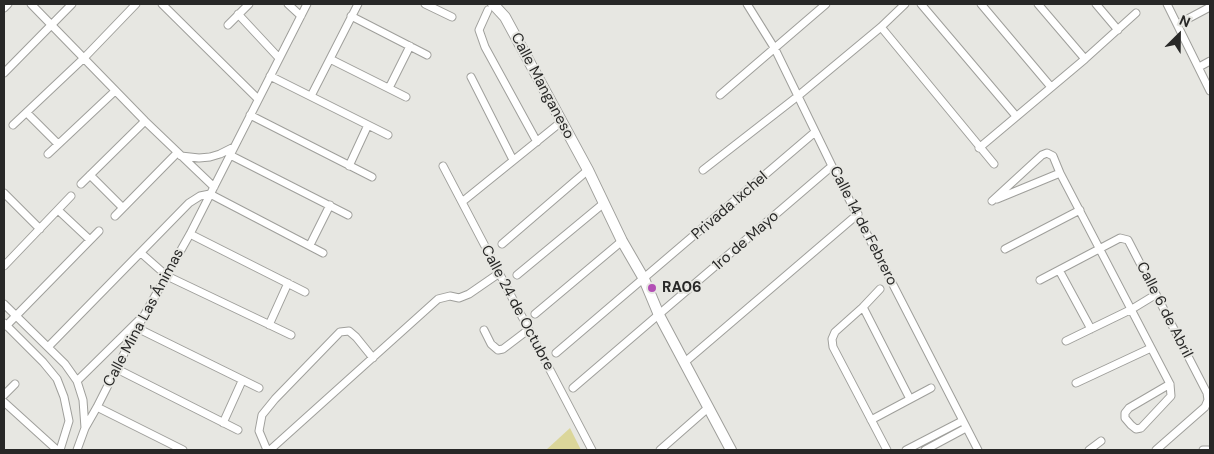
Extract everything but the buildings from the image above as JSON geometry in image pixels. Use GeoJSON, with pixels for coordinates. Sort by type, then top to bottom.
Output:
{"type":"FeatureCollection","features":[{"type":"Feature","properties":{"kind":"street"},"geometry":{"type":"LineString","coordinates":[[4,8],[8,4]]}},
{"type":"Feature","properties":{"kind":"street"},"geometry":{"type":"LineString","coordinates":[[31,4],[145,121],[214,187]]}},
{"type":"Feature","properties":{"kind":"street"},"geometry":{"type":"LineString","coordinates":[[4,73],[72,4]]}},
{"type":"Feature","properties":{"kind":"street"},"geometry":{"type":"LineString","coordinates":[[13,125],[84,58],[136,4]]}},
{"type":"Feature","properties":{"kind":"street"},"geometry":{"type":"LineString","coordinates":[[162,4],[258,99]]}},
{"type":"Feature","properties":{"kind":"street"},"geometry":{"type":"LineString","coordinates":[[228,24],[248,4]]}},
{"type":"Feature","properties":{"kind":"street"},"geometry":{"type":"LineString","coordinates":[[288,4],[301,16]]}},
{"type":"Feature","properties":{"kind":"street","name":"Calle Mina Las Ánimas"},"geometry":{"type":"LineString","coordinates":[[79,450],[85,428],[137,328],[190,234],[307,4]]}},
{"type":"Feature","properties":{"kind":"street"},"geometry":{"type":"LineString","coordinates":[[311,96],[358,4]]}},
{"type":"Feature","properties":{"kind":"street"},"geometry":{"type":"LineString","coordinates":[[425,4],[452,17]]}},
{"type":"Feature","properties":{"kind":"street","name":"Calle 14 de Febrero"},"geometry":{"type":"LineString","coordinates":[[748,4],[775,50],[832,166],[978,450]]}},
{"type":"Feature","properties":{"kind":"street"},"geometry":{"type":"LineString","coordinates":[[720,95],[775,50],[826,4]]}},
{"type":"Feature","properties":{"kind":"street"},"geometry":{"type":"LineString","coordinates":[[704,170],[798,96],[881,27],[905,4]]}},
{"type":"Feature","properties":{"kind":"street"},"geometry":{"type":"LineString","coordinates":[[921,4],[1016,116]]}},
{"type":"Feature","properties":{"kind":"street"},"geometry":{"type":"LineString","coordinates":[[981,4],[1051,87]]}},
{"type":"Feature","properties":{"kind":"street"},"geometry":{"type":"LineString","coordinates":[[1038,4],[1085,59]]}},
{"type":"Feature","properties":{"kind":"street"},"geometry":{"type":"LineString","coordinates":[[1096,4],[1118,30]]}},
{"type":"Feature","properties":{"kind":"street"},"geometry":{"type":"LineString","coordinates":[[1167,4],[1210,90]]}},
{"type":"Feature","properties":{"kind":"street"},"geometry":{"type":"LineString","coordinates":[[491,7],[478,30],[485,47],[537,142]]}},
{"type":"Feature","properties":{"kind":"street","name":"Calle Manganeso"},"geometry":{"type":"LineString","coordinates":[[491,7],[505,17],[562,122],[588,170],[600,206],[644,279],[659,315],[731,450]]}},
{"type":"Feature","properties":{"kind":"street"},"geometry":{"type":"LineString","coordinates":[[1178,24],[1210,7]]}},
{"type":"Feature","properties":{"kind":"street"},"geometry":{"type":"LineString","coordinates":[[979,148],[1085,59],[1136,13]]}},
{"type":"Feature","properties":{"kind":"street"},"geometry":{"type":"LineString","coordinates":[[238,14],[279,58]]}},
{"type":"Feature","properties":{"kind":"street"},"geometry":{"type":"LineString","coordinates":[[351,16],[427,55]]}},
{"type":"Feature","properties":{"kind":"street"},"geometry":{"type":"LineString","coordinates":[[881,27],[994,164]]}},
{"type":"Feature","properties":{"kind":"street"},"geometry":{"type":"LineString","coordinates":[[390,88],[410,46]]}},
{"type":"Feature","properties":{"kind":"street"},"geometry":{"type":"LineString","coordinates":[[330,59],[406,97]]}},
{"type":"Feature","properties":{"kind":"street"},"geometry":{"type":"LineString","coordinates":[[1199,67],[1210,61]]}},
{"type":"Feature","properties":{"kind":"street"},"geometry":{"type":"LineString","coordinates":[[270,76],[388,135]]}},
{"type":"Feature","properties":{"kind":"street"},"geometry":{"type":"LineString","coordinates":[[470,77],[513,160]]}},
{"type":"Feature","properties":{"kind":"street"},"geometry":{"type":"LineString","coordinates":[[48,154],[115,90]]}},
{"type":"Feature","properties":{"kind":"street"},"geometry":{"type":"LineString","coordinates":[[27,113],[58,144]]}},
{"type":"Feature","properties":{"kind":"street"},"geometry":{"type":"LineString","coordinates":[[250,115],[372,177]]}},
{"type":"Feature","properties":{"kind":"street"},"geometry":{"type":"LineString","coordinates":[[81,184],[145,121]]}},
{"type":"Feature","properties":{"kind":"street"},"geometry":{"type":"LineString","coordinates":[[462,202],[562,122]]}},
{"type":"Feature","properties":{"kind":"street"},"geometry":{"type":"LineString","coordinates":[[348,166],[368,125]]}},
{"type":"Feature","properties":{"kind":"street","name":"Privada Ixchel"},"geometry":{"type":"LineString","coordinates":[[556,353],[815,132]]}},
{"type":"Feature","properties":{"kind":"street"},"geometry":{"type":"LineString","coordinates":[[179,155],[199,158],[210,157],[234,147]]}},
{"type":"Feature","properties":{"kind":"street"},"geometry":{"type":"LineString","coordinates":[[1060,172],[992,201],[1042,156],[1047,153],[1053,156],[1170,384],[1171,396],[1141,428],[1136,429],[1131,425],[1125,418],[1125,413],[1129,408],[1170,384]]}},
{"type":"Feature","properties":{"kind":"street"},"geometry":{"type":"LineString","coordinates":[[114,216],[179,155]]}},
{"type":"Feature","properties":{"kind":"street"},"geometry":{"type":"LineString","coordinates":[[230,155],[348,215]]}},
{"type":"Feature","properties":{"kind":"street","name":"Calle 24 de Octubre"},"geometry":{"type":"LineString","coordinates":[[443,166],[592,450]]}},
{"type":"Feature","properties":{"kind":"street","name":"1ro de Mayo"},"geometry":{"type":"LineString","coordinates":[[573,388],[832,166]]}},
{"type":"Feature","properties":{"kind":"street"},"geometry":{"type":"LineString","coordinates":[[502,244],[588,170]]}},
{"type":"Feature","properties":{"kind":"street"},"geometry":{"type":"LineString","coordinates":[[90,175],[122,207]]}},
{"type":"Feature","properties":{"kind":"street"},"geometry":{"type":"LineString","coordinates":[[48,347],[189,204],[200,196],[210,194],[323,253]]}},
{"type":"Feature","properties":{"kind":"street"},"geometry":{"type":"LineString","coordinates":[[4,266],[71,196]]}},
{"type":"Feature","properties":{"kind":"street"},"geometry":{"type":"LineString","coordinates":[[5,197],[40,229]]}},
{"type":"Feature","properties":{"kind":"street"},"geometry":{"type":"LineString","coordinates":[[310,245],[330,205]]}},
{"type":"Feature","properties":{"kind":"street"},"geometry":{"type":"LineString","coordinates":[[517,275],[600,206]]}},
{"type":"Feature","properties":{"kind":"street"},"geometry":{"type":"LineString","coordinates":[[58,210],[90,240]]}},
{"type":"Feature","properties":{"kind":"street"},"geometry":{"type":"LineString","coordinates":[[1005,249],[1080,210]]}},
{"type":"Feature","properties":{"kind":"street"},"geometry":{"type":"LineString","coordinates":[[685,362],[858,214]]}},
{"type":"Feature","properties":{"kind":"street"},"geometry":{"type":"LineString","coordinates":[[4,402],[58,450],[69,421],[64,397],[57,379],[43,362],[5,324],[16,316],[99,231]]}},
{"type":"Feature","properties":{"kind":"street"},"geometry":{"type":"LineString","coordinates":[[190,234],[305,292]]}},
{"type":"Feature","properties":{"kind":"street","name":"Calle 6 de Abril"},"geometry":{"type":"LineString","coordinates":[[1100,249],[1124,238],[1128,240],[1207,393],[1209,401],[1205,407],[1156,450]]}},
{"type":"Feature","properties":{"kind":"street"},"geometry":{"type":"LineString","coordinates":[[535,314],[622,240]]}},
{"type":"Feature","properties":{"kind":"street"},"geometry":{"type":"LineString","coordinates":[[1040,280],[1100,249]]}},
{"type":"Feature","properties":{"kind":"street"},"geometry":{"type":"LineString","coordinates":[[140,253],[167,276],[291,335]]}},
{"type":"Feature","properties":{"kind":"street"},"geometry":{"type":"LineString","coordinates":[[1058,270],[1091,329]]}},
{"type":"Feature","properties":{"kind":"street"},"geometry":{"type":"LineString","coordinates":[[373,358],[356,337],[348,331],[340,332],[262,415],[259,431],[268,450],[373,358],[438,299],[450,296],[458,298],[469,294],[498,274]]}},
{"type":"Feature","properties":{"kind":"street"},"geometry":{"type":"LineString","coordinates":[[269,325],[288,283]]}},
{"type":"Feature","properties":{"kind":"street"},"geometry":{"type":"LineString","coordinates":[[880,289],[835,332],[832,339],[834,347],[887,450]]}},
{"type":"Feature","properties":{"kind":"street"},"geometry":{"type":"LineString","coordinates":[[1066,341],[1132,309],[1155,295]]}},
{"type":"Feature","properties":{"kind":"street"},"geometry":{"type":"LineString","coordinates":[[4,304],[65,364],[77,381],[83,400],[85,428]]}},
{"type":"Feature","properties":{"kind":"street"},"geometry":{"type":"LineString","coordinates":[[863,307],[910,399]]}},
{"type":"Feature","properties":{"kind":"street"},"geometry":{"type":"LineString","coordinates":[[77,381],[145,314]]}},
{"type":"Feature","properties":{"kind":"street"},"geometry":{"type":"LineString","coordinates":[[137,328],[258,388]]}},
{"type":"Feature","properties":{"kind":"street"},"geometry":{"type":"LineString","coordinates":[[484,330],[498,350],[503,349],[528,330]]}},
{"type":"Feature","properties":{"kind":"street"},"geometry":{"type":"LineString","coordinates":[[1076,383],[1151,348]]}},
{"type":"Feature","properties":{"kind":"street"},"geometry":{"type":"LineString","coordinates":[[117,369],[238,430]]}},
{"type":"Feature","properties":{"kind":"street"},"geometry":{"type":"LineString","coordinates":[[224,423],[242,381]]}},
{"type":"Feature","properties":{"kind":"street"},"geometry":{"type":"LineString","coordinates":[[4,395],[14,384]]}},
{"type":"Feature","properties":{"kind":"street"},"geometry":{"type":"LineString","coordinates":[[871,420],[931,388]]}},
{"type":"Feature","properties":{"kind":"street"},"geometry":{"type":"LineString","coordinates":[[97,407],[183,450]]}},
{"type":"Feature","properties":{"kind":"street"},"geometry":{"type":"LineString","coordinates":[[660,450],[709,407]]}},
{"type":"Feature","properties":{"kind":"street"},"geometry":{"type":"LineString","coordinates":[[906,450],[962,421]]}},
{"type":"Feature","properties":{"kind":"street"},"geometry":{"type":"LineString","coordinates":[[925,450],[966,428]]}},
{"type":"Feature","properties":{"kind":"street"},"geometry":{"type":"LineString","coordinates":[[1089,450],[1101,441]]}},
{"type":"Feature","properties":{"kind":"street"},"geometry":{"type":"LineString","coordinates":[[1203,450],[1208,450]]}},
{"type":"Feature","properties":{"kind":"shaded area"},"geometry":{"type":"Polygon","coordinates":[[[570,428],[581,450],[546,450],[570,428]]]}},
{"type":"Feature","properties":{"kind":"place","name":"RA06"},"geometry":{"type":"Point","coordinates":[652,288]}}]}
